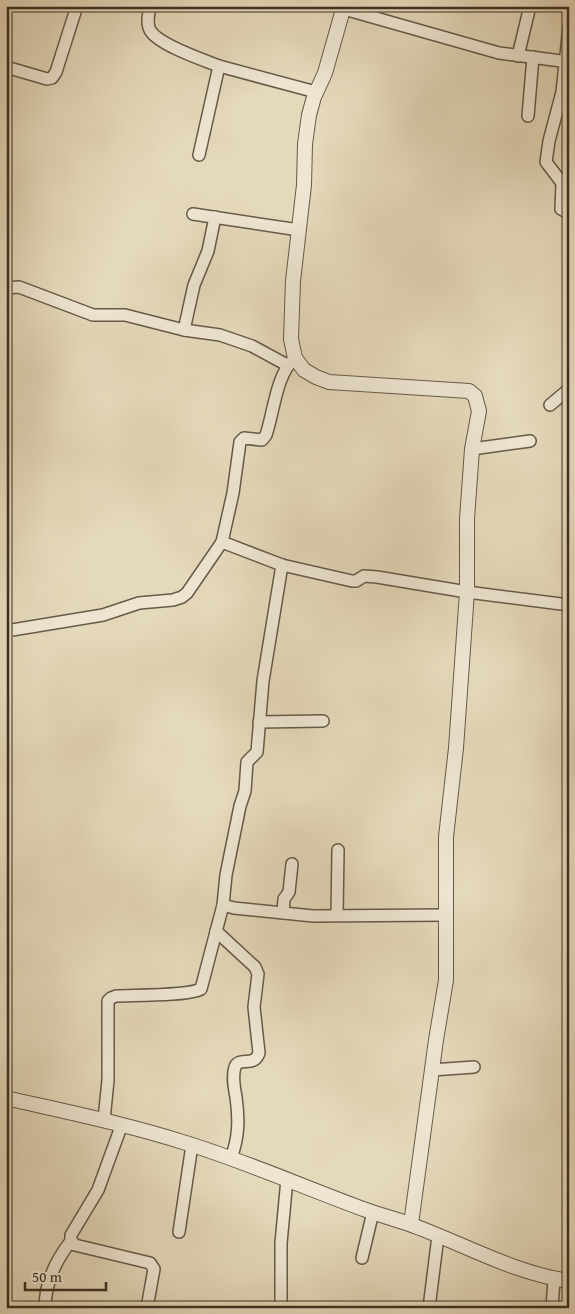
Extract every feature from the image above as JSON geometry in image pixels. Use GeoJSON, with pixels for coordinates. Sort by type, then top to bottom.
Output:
{"type":"FeatureCollection","features":[{"type":"Feature","properties":{"kind":"street"},"geometry":{"type":"LineString","coordinates":[[150,6],[149,29],[163,42],[219,66],[316,92]]}},
{"type":"Feature","properties":{"kind":"street"},"geometry":{"type":"LineString","coordinates":[[518,56],[530,6]]}},
{"type":"Feature","properties":{"kind":"street"},"geometry":{"type":"LineString","coordinates":[[6,631],[103,615],[139,603],[173,600],[182,597],[197,581],[222,542],[233,493],[240,442],[244,438],[262,440],[266,435],[281,379],[291,361],[293,281],[309,115],[316,92],[325,73],[344,8],[499,53],[567,62]]}},
{"type":"Feature","properties":{"kind":"street"},"geometry":{"type":"LineString","coordinates":[[6,67],[47,79],[52,78],[56,72],[76,9]]}},
{"type":"Feature","properties":{"kind":"street"},"geometry":{"type":"LineString","coordinates":[[569,27],[567,62],[562,92],[549,141],[546,162],[562,183],[561,210],[569,213]]}},
{"type":"Feature","properties":{"kind":"street"},"geometry":{"type":"LineString","coordinates":[[528,116],[533,57]]}},
{"type":"Feature","properties":{"kind":"street"},"geometry":{"type":"LineString","coordinates":[[199,155],[219,66]]}},
{"type":"Feature","properties":{"kind":"street"},"geometry":{"type":"LineString","coordinates":[[193,214],[299,230]]}},
{"type":"Feature","properties":{"kind":"street"},"geometry":{"type":"LineString","coordinates":[[184,330],[194,285],[210,242],[215,217]]}},
{"type":"Feature","properties":{"kind":"street"},"geometry":{"type":"LineString","coordinates":[[6,288],[20,287],[93,315],[125,315],[184,330],[220,335],[291,361],[316,377],[329,382],[469,391],[475,396],[479,411],[472,449],[467,519],[467,592],[456,748],[446,837],[446,980],[411,1224]]}},
{"type":"Feature","properties":{"kind":"street"},"geometry":{"type":"LineString","coordinates":[[550,405],[569,388]]}},
{"type":"Feature","properties":{"kind":"street"},"geometry":{"type":"LineString","coordinates":[[472,449],[530,441]]}},
{"type":"Feature","properties":{"kind":"street"},"geometry":{"type":"LineString","coordinates":[[222,542],[282,565],[356,581],[364,576],[377,577],[467,592],[569,605]]}},
{"type":"Feature","properties":{"kind":"street"},"geometry":{"type":"LineString","coordinates":[[104,1120],[108,1080],[108,1001],[110,998],[116,996],[173,994],[201,989],[223,905],[226,875],[240,806],[245,791],[247,762],[257,752],[263,681],[282,565]]}},
{"type":"Feature","properties":{"kind":"street"},"geometry":{"type":"LineString","coordinates":[[259,722],[323,721]]}},
{"type":"Feature","properties":{"kind":"street"},"geometry":{"type":"LineString","coordinates":[[337,916],[338,850]]}},
{"type":"Feature","properties":{"kind":"street"},"geometry":{"type":"LineString","coordinates":[[283,913],[284,899],[290,892],[292,864]]}},
{"type":"Feature","properties":{"kind":"street"},"geometry":{"type":"LineString","coordinates":[[223,905],[234,908],[313,916],[446,915]]}},
{"type":"Feature","properties":{"kind":"street"},"geometry":{"type":"LineString","coordinates":[[216,931],[255,967],[258,974],[254,1007],[259,1053],[254,1060],[238,1062],[236,1065],[233,1080],[238,1129],[237,1142],[231,1158]]}},
{"type":"Feature","properties":{"kind":"street"},"geometry":{"type":"LineString","coordinates":[[432,1070],[474,1067]]}},
{"type":"Feature","properties":{"kind":"street"},"geometry":{"type":"LineString","coordinates":[[6,1098],[122,1124],[192,1145],[373,1212],[411,1224],[521,1269],[554,1279],[569,1281]]}},
{"type":"Feature","properties":{"kind":"street"},"geometry":{"type":"LineString","coordinates":[[46,1308],[46,1286],[61,1254],[71,1241],[74,1228],[98,1190],[122,1124]]}},
{"type":"Feature","properties":{"kind":"street"},"geometry":{"type":"LineString","coordinates":[[179,1232],[192,1145]]}},
{"type":"Feature","properties":{"kind":"street"},"geometry":{"type":"LineString","coordinates":[[280,1308],[280,1243],[287,1179]]}},
{"type":"Feature","properties":{"kind":"street"},"geometry":{"type":"LineString","coordinates":[[362,1258],[373,1212]]}},
{"type":"Feature","properties":{"kind":"street"},"geometry":{"type":"LineString","coordinates":[[429,1308],[438,1236]]}},
{"type":"Feature","properties":{"kind":"street"},"geometry":{"type":"LineString","coordinates":[[71,1241],[75,1245],[150,1263],[154,1269],[148,1308]]}},
{"type":"Feature","properties":{"kind":"street"},"geometry":{"type":"LineString","coordinates":[[552,1308],[554,1279]]}}]}
